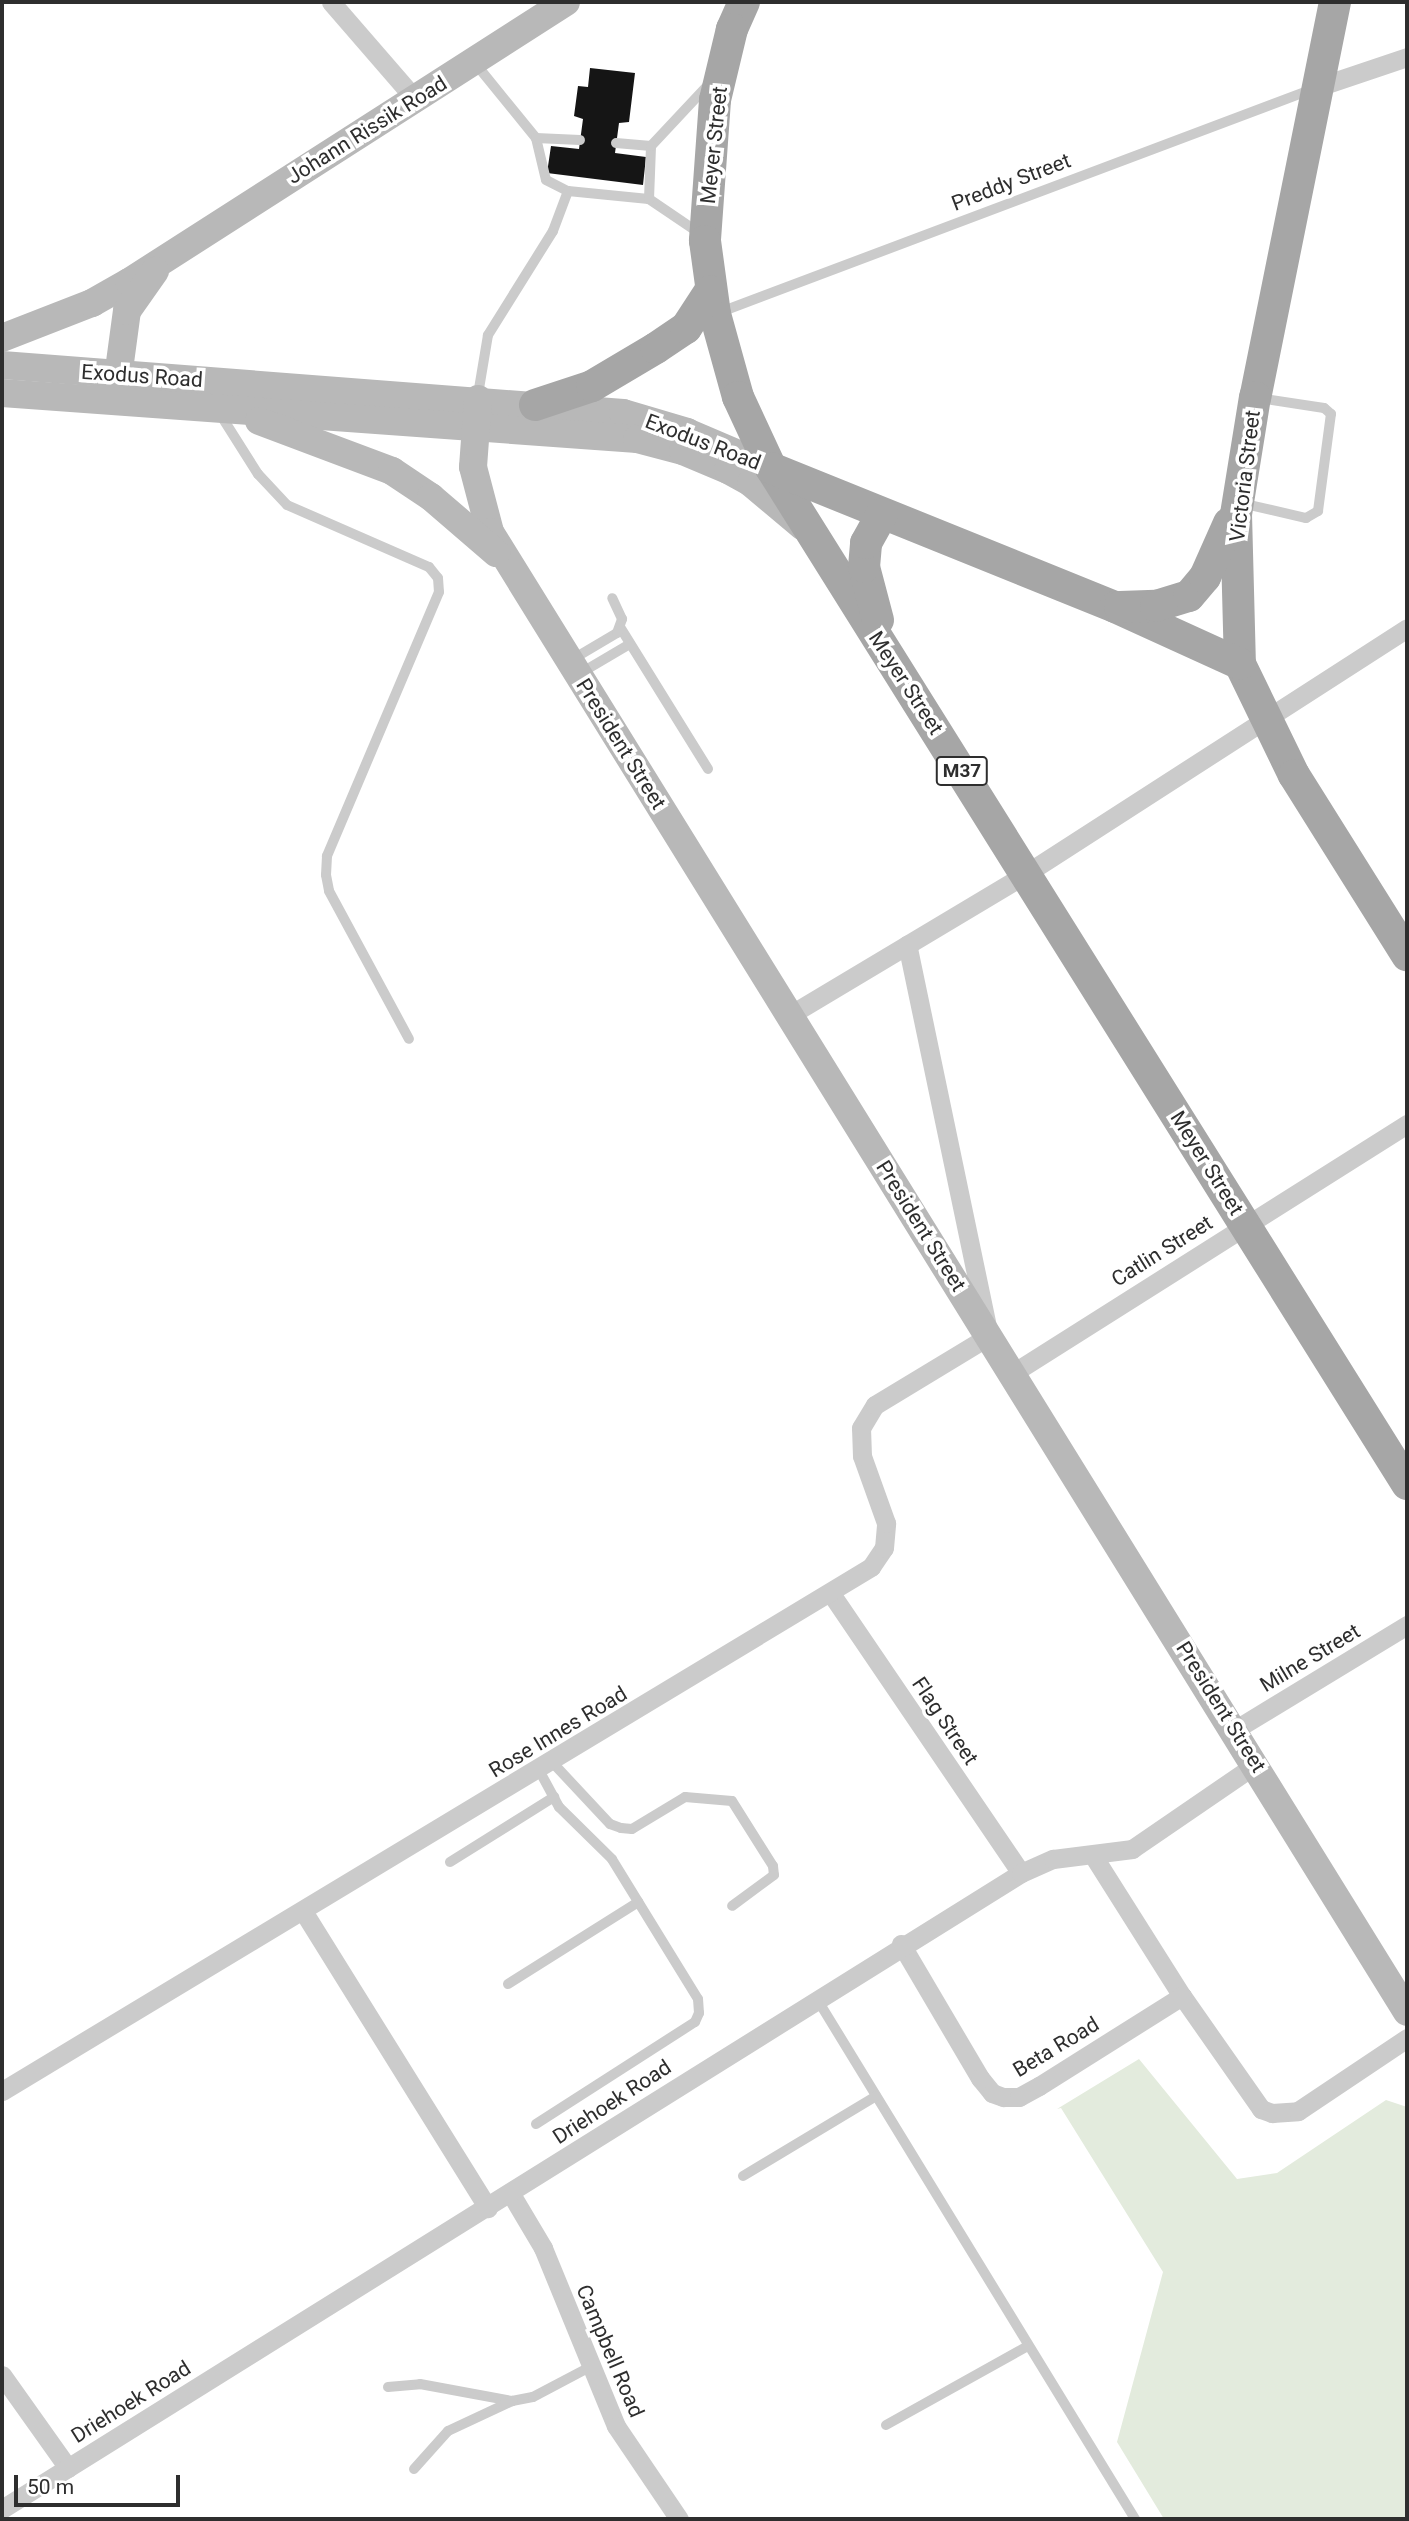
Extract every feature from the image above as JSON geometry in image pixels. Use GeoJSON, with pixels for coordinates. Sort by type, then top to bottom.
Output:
{"type":"FeatureCollection","features":[{"type":"Feature","properties":{"kind":"main road","name":"Meyer Street"},"geometry":{"type":"LineString","coordinates":[[744,2],[726,57],[708,169],[705,240],[713,303],[738,397],[771,468],[1405,1476]]}},
{"type":"Feature","properties":{"kind":"main road","name":"Victoria Street"},"geometry":{"type":"LineString","coordinates":[[1335,2],[1321,86],[1255,397],[1237,508],[1240,664],[1294,775],[1407,955]]}},
{"type":"Feature","properties":{"kind":"main road"},"geometry":{"type":"LineString","coordinates":[[534,405],[592,386],[676,335],[713,303]]}},
{"type":"Feature","properties":{"kind":"main road","name":"Exodus Road"},"geometry":{"type":"LineString","coordinates":[[771,468],[1115,607],[1240,664]]}},
{"type":"Feature","properties":{"kind":"main road"},"geometry":{"type":"LineString","coordinates":[[1115,607],[1156,606],[1189,596],[1205,577],[1237,508]]}},
{"type":"Feature","properties":{"kind":"main road"},"geometry":{"type":"LineString","coordinates":[[882,514],[866,543],[864,567],[891,661]]}},
{"type":"Feature","properties":{"kind":"street"},"geometry":{"type":"LineString","coordinates":[[331,2],[416,100]]}},
{"type":"Feature","properties":{"kind":"street","name":"Johann Rissik Road"},"geometry":{"type":"LineString","coordinates":[[2,338],[92,303],[416,100],[566,2]]}},
{"type":"Feature","properties":{"kind":"street"},"geometry":{"type":"LineString","coordinates":[[1321,86],[1407,57]]}},
{"type":"Feature","properties":{"kind":"street","name":"Johann Rissik Road"},"geometry":{"type":"LineString","coordinates":[[117,388],[127,311],[166,257]]}},
{"type":"Feature","properties":{"kind":"street","name":"Exodus Road"},"geometry":{"type":"LineString","coordinates":[[2,365],[227,409],[477,413],[534,405],[652,420],[771,468]]}},
{"type":"Feature","properties":{"kind":"street","name":"Exodus Road"},"geometry":{"type":"LineString","coordinates":[[2,393],[117,388],[477,413],[661,444],[709,461],[751,483],[815,538]]}},
{"type":"Feature","properties":{"kind":"street"},"geometry":{"type":"LineString","coordinates":[[227,409],[392,471],[431,497],[511,566]]}},
{"type":"Feature","properties":{"kind":"street","name":"President Street"},"geometry":{"type":"LineString","coordinates":[[477,413],[472,467],[478,499],[490,532],[1236,1729],[1407,2012]]}},
{"type":"Feature","properties":{"kind":"street"},"geometry":{"type":"LineString","coordinates":[[790,1014],[1027,873],[1407,628]]}},
{"type":"Feature","properties":{"kind":"street"},"geometry":{"type":"LineString","coordinates":[[907,946],[989,1336]]}},
{"type":"Feature","properties":{"kind":"street","name":"Catlin Street"},"geometry":{"type":"LineString","coordinates":[[1013,1373],[1407,1124]]}},
{"type":"Feature","properties":{"kind":"street","name":"Rose Innes Road"},"geometry":{"type":"LineString","coordinates":[[2,2091],[832,1595],[871,1567],[884,1548],[886,1523],[862,1456],[861,1428],[875,1405],[989,1336]]}},
{"type":"Feature","properties":{"kind":"street","name":"Flag Street"},"geometry":{"type":"LineString","coordinates":[[832,1595],[1021,1873]]}},
{"type":"Feature","properties":{"kind":"street","name":"Milne Street"},"geometry":{"type":"LineString","coordinates":[[1236,1729],[1407,1625]]}},
{"type":"Feature","properties":{"kind":"street","name":"Driehoek Road"},"geometry":{"type":"LineString","coordinates":[[2,2509],[488,2208],[901,1944],[1021,1873],[1054,1859],[1094,1857],[1132,1849],[1256,1764]]}},
{"type":"Feature","properties":{"kind":"street"},"geometry":{"type":"LineString","coordinates":[[1094,1857],[1182,1996],[1254,2101],[1272,2113],[1298,2111],[1407,2038]]}},
{"type":"Feature","properties":{"kind":"street"},"geometry":{"type":"LineString","coordinates":[[303,1911],[488,2208]]}},
{"type":"Feature","properties":{"kind":"street","name":"Beta Road"},"geometry":{"type":"LineString","coordinates":[[901,1944],[980,2078],[992,2093],[1003,2097],[1019,2097],[1040,2086],[1182,1996]]}},
{"type":"Feature","properties":{"kind":"street","name":"Campbell Road"},"geometry":{"type":"LineString","coordinates":[[510,2194],[543,2248],[615,2426],[678,2519]]}},
{"type":"Feature","properties":{"kind":"street"},"geometry":{"type":"LineString","coordinates":[[2,2375],[68,2468]]}},
{"type":"Feature","properties":{"kind":"lane"},"geometry":{"type":"LineString","coordinates":[[649,199],[651,146],[711,82],[726,57]]}},
{"type":"Feature","properties":{"kind":"lane"},"geometry":{"type":"LineString","coordinates":[[474,61],[536,138],[545,180],[568,191],[649,199],[691,225],[705,240]]}},
{"type":"Feature","properties":{"kind":"lane","name":"Preddy Street"},"geometry":{"type":"LineString","coordinates":[[713,303],[1321,86]]}},
{"type":"Feature","properties":{"kind":"lane"},"geometry":{"type":"LineString","coordinates":[[536,138],[580,140]]}},
{"type":"Feature","properties":{"kind":"lane"},"geometry":{"type":"LineString","coordinates":[[616,143],[651,146]]}},
{"type":"Feature","properties":{"kind":"lane"},"geometry":{"type":"LineString","coordinates":[[477,413],[488,335],[553,231],[568,191]]}},
{"type":"Feature","properties":{"kind":"lane"},"geometry":{"type":"LineString","coordinates":[[1237,508],[1306,518],[1314,515],[1333,420],[1324,408],[1255,397]]}},
{"type":"Feature","properties":{"kind":"lane"},"geometry":{"type":"LineString","coordinates":[[227,409],[258,474],[287,505],[429,567],[438,578],[439,592],[334,838],[326,875],[329,891],[409,1039]]}},
{"type":"Feature","properties":{"kind":"lane"},"geometry":{"type":"LineString","coordinates":[[574,668],[620,627],[622,619],[612,598]]}},
{"type":"Feature","properties":{"kind":"lane"},"geometry":{"type":"LineString","coordinates":[[620,627],[708,769]]}},
{"type":"Feature","properties":{"kind":"lane"},"geometry":{"type":"LineString","coordinates":[[574,668],[630,644]]}},
{"type":"Feature","properties":{"kind":"lane"},"geometry":{"type":"LineString","coordinates":[[536,2124],[695,2022],[698,1999],[604,1848],[554,1797],[545,1766]]}},
{"type":"Feature","properties":{"kind":"lane"},"geometry":{"type":"LineString","coordinates":[[545,1766],[610,1824],[621,1828],[632,1829],[685,1797],[732,1801],[773,1866],[774,1875],[732,1906]]}},
{"type":"Feature","properties":{"kind":"lane"},"geometry":{"type":"LineString","coordinates":[[450,1862],[554,1797]]}},
{"type":"Feature","properties":{"kind":"lane"},"geometry":{"type":"LineString","coordinates":[[508,1984],[638,1902]]}},
{"type":"Feature","properties":{"kind":"lane"},"geometry":{"type":"LineString","coordinates":[[817,1998],[1135,2519]]}},
{"type":"Feature","properties":{"kind":"lane"},"geometry":{"type":"LineString","coordinates":[[743,2176],[876,2096]]}},
{"type":"Feature","properties":{"kind":"lane"},"geometry":{"type":"LineString","coordinates":[[886,2425],[1028,2346]]}},
{"type":"Feature","properties":{"kind":"lane"},"geometry":{"type":"LineString","coordinates":[[414,2469],[448,2431],[512,2401],[533,2397],[590,2367]]}},
{"type":"Feature","properties":{"kind":"lane"},"geometry":{"type":"LineString","coordinates":[[388,2387],[420,2384],[512,2401]]}},
{"type":"Feature","properties":{"kind":"shaded area"},"geometry":{"type":"Polygon","coordinates":[[[1139,2059],[1237,2179],[1277,2173],[1386,2100],[1407,2107],[1407,2519],[1164,2519],[1117,2442],[1163,2272],[1061,2108],[1057,2109],[1139,2059]]]}},
{"type":"Feature","properties":{"kind":"building"},"geometry":{"type":"Polygon","coordinates":[[[590,68],[635,73],[629,122],[619,123],[615,153],[646,157],[643,185],[547,173],[551,146],[579,149],[583,119],[574,116],[578,86],[588,87],[590,68]]]}}]}
